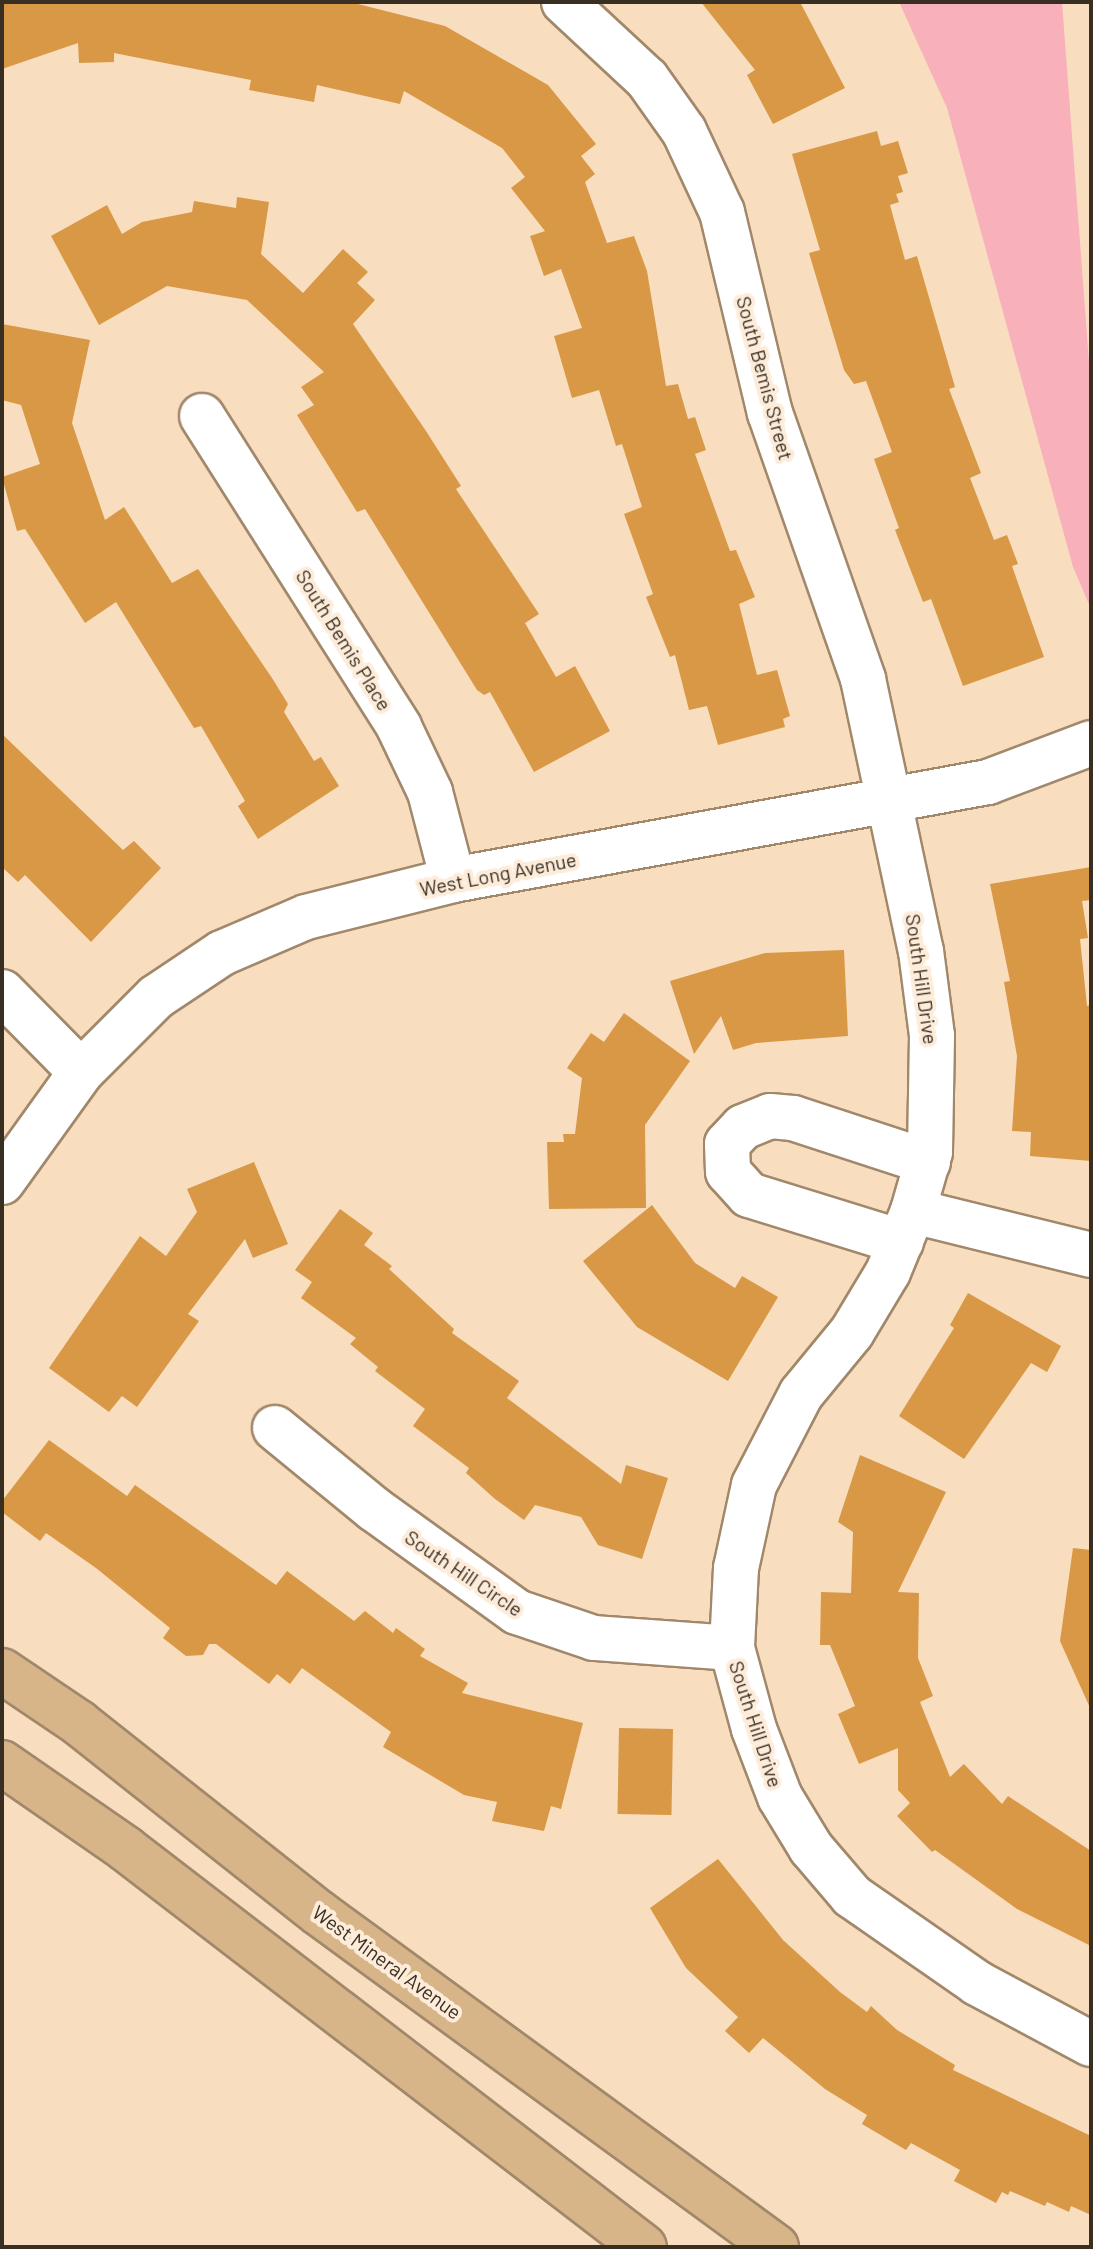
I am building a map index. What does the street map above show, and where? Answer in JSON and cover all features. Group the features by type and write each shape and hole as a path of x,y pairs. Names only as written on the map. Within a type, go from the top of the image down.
{"main road":[{"name":"West Mineral Avenue","path":"2,1671 79,1723 319,1913 776,2247"},
{"path":"2,1763 126,1849 644,2247"}],"street":[{"name":"South Bemis Street","path":"564,2 647,79 707,173 722,212 770,413 863,679 891,798"},
{"name":"South Bemis Place","path":"202,416 399,727 430,792 453,880"},
{"name":"West Long Avenue","path":"2,1182 81,1072 156,997 222,953 306,917 453,880 988,782 1091,743"},
{"name":"South Hill Drive","path":"891,798 932,1036 928,1162 907,1227 852,1332 801,1394 754,1485 736,1568 732,1648 780,1797 811,1848 852,1896 977,1983 1091,2044"},
{"path":"2,992 81,1072"},
{"path":"928,1162 793,1118 756,1122 727,1144 728,1172 749,1195 907,1227 1091,1255"},
{"name":"South Hill Circle","path":"275,1428 374,1509 517,1612 594,1638 732,1648"}],"shaded area":[{"path":"899,2 1062,2 1091,389 1091,609 1073,567 947,108"}],"building":[{"path":"2,2 350,2 445,26 548,85 596,144 581,156 595,174 585,182 607,243 634,236 647,271 666,386 678,384 688,419 695,417 706,450 695,454 730,551 736,550 755,597 739,604 757,675 777,670 790,716 783,719 785,727 718,745 707,706 689,710 675,655 670,657 646,597 653,594 624,514 642,507 622,444 616,446 599,390 572,398 554,336 582,328 561,269 544,276 530,236 545,231 511,188 525,177 502,148 404,91 400,104 317,85 314,102 249,90 251,80 114,53 114,62 79,63 78,43 2,69"},
{"path":"701,2 800,2 845,88 773,124 747,75 755,70"},
{"path":"877,131 881,146 898,141 908,173 898,176 903,192 896,194 899,202 890,205 905,260 917,256 955,387 949,389 981,473 970,478 994,540 1007,535 1018,564 1012,566 1044,657 963,686 931,599 923,602 895,530 899,528 874,459 892,452 866,381 854,384 844,370 809,253 820,250 792,154"},
{"path":"237,197 269,202 261,254 303,293 343,249 368,272 357,283 375,300 353,324 426,431 461,486 456,489 539,614 525,623 556,677 575,666 610,731 534,772 490,692 484,695 477,690 365,509 357,512 297,415 314,405 301,387 324,372 247,300 167,286 99,325 51,236 107,205 122,234 142,222 192,212 194,201 236,208"},
{"path":"2,324 90,340 72,423 105,520 124,507 172,583 198,569 288,704 284,712 314,761 321,757 339,786 258,839 238,806 245,801 201,726 194,728 116,602 85,623 25,529 17,531 2,477 40,464 21,405 2,400"},
{"path":"2,734 123,850 134,841 161,868 91,942 25,875 18,882 2,867"},
{"path":"1091,867 1091,900 1082,901 1088,938 1080,939 1087,1006 1091,1005 1091,1161 1030,1156 1031,1132 1012,1131 1017,1056 1004,982 1010,981 990,884"},
{"path":"844,950 848,1036 756,1043 733,1050 721,1016 694,1054 670,981 765,953"},
{"path":"624,1013 690,1061 645,1125 646,1208 549,1209 547,1142 564,1142 563,1134 575,1134 582,1078 567,1068 591,1033 604,1042"},
{"path":"254,1162 288,1244 253,1258 245,1239 188,1314 199,1321 137,1407 122,1396 109,1412 49,1368 140,1236 166,1256 197,1212 187,1189"},
{"path":"652,1205 695,1263 735,1288 742,1276 778,1297 728,1381 637,1327 583,1261"},
{"path":"340,1209 373,1233 364,1245 392,1266 389,1269 454,1329 452,1333 519,1381 507,1398 621,1484 626,1465 668,1478 642,1559 598,1545 581,1517 535,1505 524,1520 495,1499 466,1473 469,1468 413,1426 425,1409 375,1371 378,1367 350,1344 356,1338 301,1298 312,1282 295,1270"},
{"path":"968,1293 1061,1346 1047,1372 1031,1363 964,1459 899,1416 954,1328 950,1325"},
{"path":"49,1440 127,1496 135,1485 276,1585 287,1571 354,1621 365,1611 393,1633 396,1628 425,1649 420,1656 468,1683 462,1693 583,1723 561,1809 551,1806 544,1831 492,1821 497,1802 464,1795 383,1747 391,1732 302,1668 290,1684 277,1674 269,1684 216,1644 209,1644 203,1655 186,1656 163,1638 170,1628 96,1568 46,1533 40,1541 2,1512 2,1501"},
{"path":"860,1455 946,1492 898,1592 919,1593 918,1658 933,1696 920,1702 950,1777 964,1764 1002,1804 1008,1796 1091,1851 1091,1946 1017,1909 935,1850 932,1852 897,1816 910,1803 898,1790 898,1748 859,1764 838,1714 855,1706 830,1645 820,1645 821,1592 851,1593 853,1532 838,1522"},
{"path":"1073,1548 1091,1550 1091,1710 1060,1641"},
{"path":"619,1728 673,1729 671,1815 617,1814"},
{"path":"718,1859 783,1940 840,1992 867,2012 871,2006 897,2030 955,2065 953,2070 1091,2136 1091,2215 1071,2206 1069,2212 1047,2202 1045,2206 1010,2191 1008,2195 1002,2192 996,2203 954,2181 960,2170 911,2143 906,2150 862,2124 867,2115 825,2089 763,2038 749,2053 725,2031 738,2017 686,1968 650,1908"}]}
